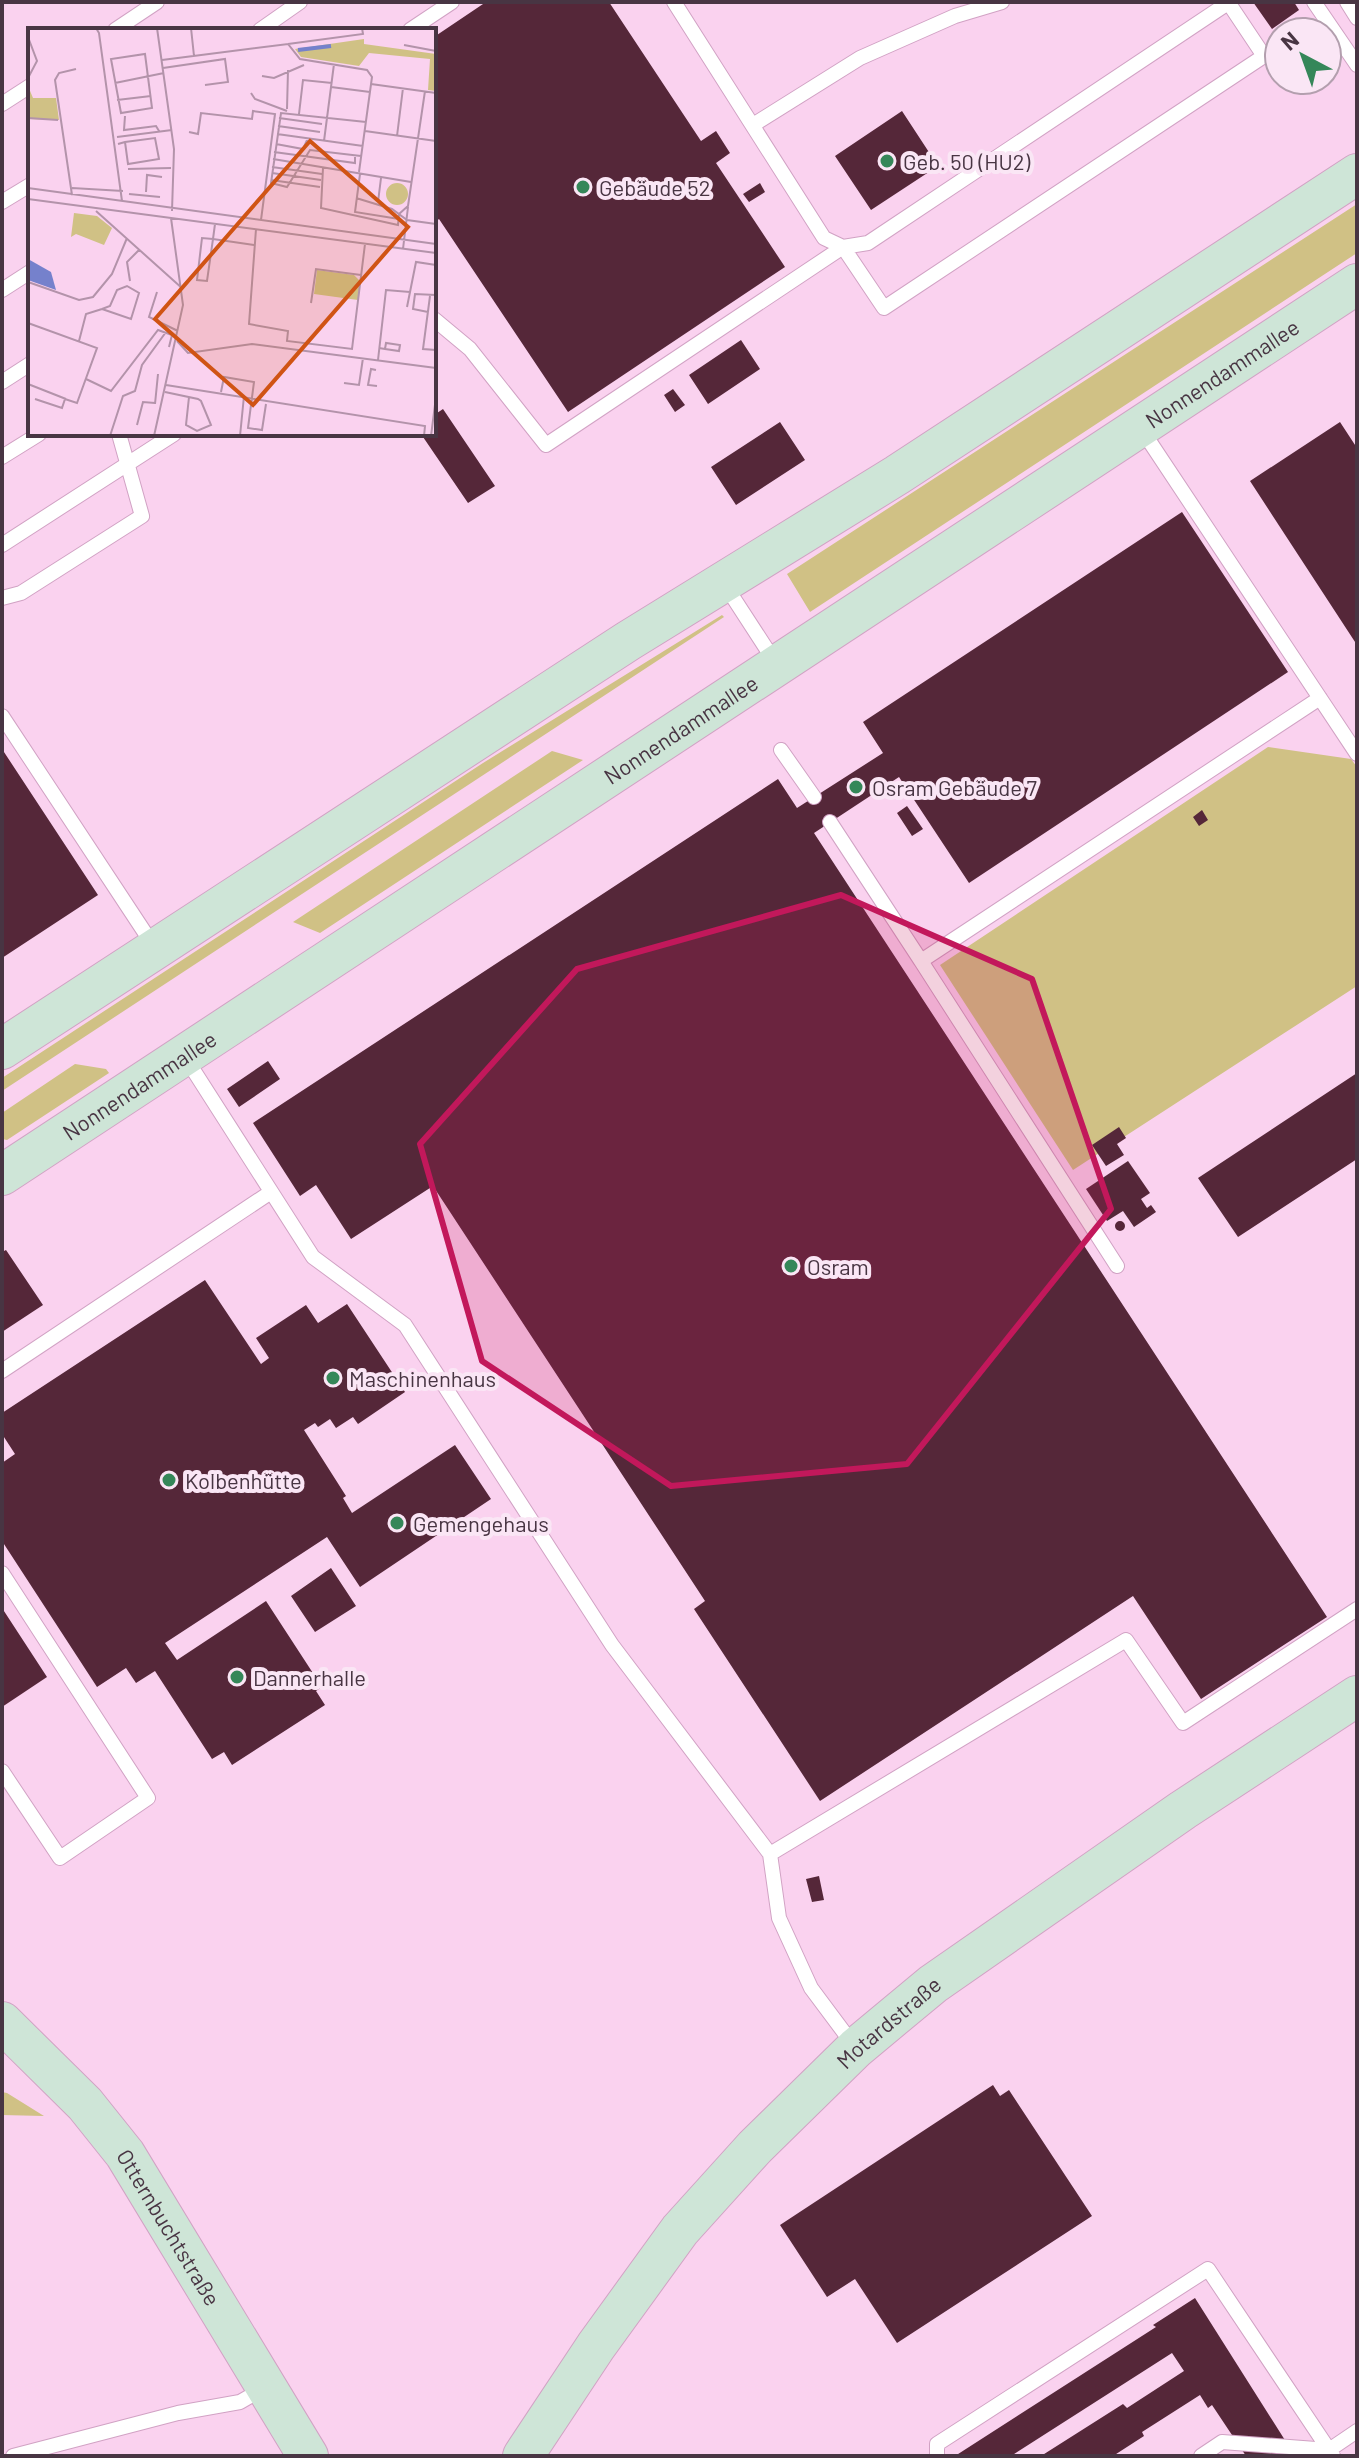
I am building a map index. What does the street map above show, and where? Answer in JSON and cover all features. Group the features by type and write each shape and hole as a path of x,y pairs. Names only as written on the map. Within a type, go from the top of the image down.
{"main road":[{"path":"2,1049 628,641 897,475 1357,174"},
{"name":"Nonnendammallee","path":"2,1175 1357,284"},
{"name":"Motardstraße","path":"523,2456 596,2346 680,2230 755,2147 856,2048 958,1967 1183,1810 1357,1696"},
{"name":"Otternbuchtstraße","path":"2,2022 85,2104 125,2154 308,2456"}],"lane":[{"path":"118,28 157,2"},
{"path":"263,28 300,2"},
{"path":"413,28 452,2"},
{"path":"436,321 470,349 546,445 843,247 868,243 1228,2 1264,56 884,308 843,247 824,238 674,2"},
{"path":"946,2 955,16"},
{"path":"753,125 860,58 955,16 1002,2"},
{"path":"1314,2 1357,65"},
{"path":"1347,2 1357,18"},
{"path":"2,104 28,87"},
{"path":"2,202 28,186"},
{"path":"2,290 28,273"},
{"path":"2,382 28,365"},
{"path":"1140,427 1357,754"},
{"path":"2,457 36,436"},
{"path":"2,598 21,593 142,516 120,436"},
{"path":"2,545 171,436"},
{"path":"724,583 777,665"},
{"path":"921,961 1320,698"},
{"path":"2,716 155,948"},
{"path":"781,750 814,797"},
{"path":"830,822 1117,1266"},
{"path":"184,1055 313,1257 405,1325 612,1645 770,1854 779,1918 811,1988 856,2048"},
{"path":"2,1371 271,1192"},
{"path":"2,1573 148,1798 60,1858 2,1771"},
{"path":"770,1854 1126,1640 1183,1723 1357,1609"},
{"path":"937,2456 937,2444 1208,2269 1331,2453"},
{"path":"13,2456 178,2413 240,2402 266,2387"},
{"path":"1201,2456 1222,2442 1331,2453 1357,2431"},
{"path":"1222,2442 1231,2456"}],"highlighted area":[{"path":"841,895 1032,979 1111,1209 907,1464 671,1486 482,1361 420,1144 577,969"}],"shaded area":[{"path":"1357,204 1357,253 810,612 787,574"},
{"path":"722,615 724,617 2,1091 2,1078 483,763"},
{"path":"1268,747 1351,759 1357,767 1357,986 1073,1170 940,965"},
{"path":"552,751 583,760 320,933 293,922"},
{"path":"75,1064 106,1069 109,1073 7,1140 2,1139 2,1113"},
{"path":"2,2092 7,2093 44,2116 2,2115"}],"building":[{"name":"Gebäude 52","path":"486,2 609,2 701,141 716,131 730,153 716,163 785,267 568,412 439,219 436,221 436,36"},
{"path":"1253,2 1294,2 1299,10 1290,16 1263,16"},
{"name":"Geb. 50 (HU2)","path":"902,111 938,166 871,210 835,156"},
{"path":"760,183 765,192 749,202 743,194"},
{"path":"741,340 760,369 708,404 689,375"},
{"path":"673,389 685,405 675,412 664,395"},
{"path":"443,409 495,486 468,503 422,436 436,436 436,414"},
{"path":"780,422 805,460 736,505 711,467"},
{"path":"1340,422 1357,448 1357,645 1250,481"},
{"name":"Osram","path":"1182,512 1288,672 969,883 899,777 814,833 1327,1617 1201,1699 1133,1596 820,1801 694,1609 705,1601 433,1186 351,1239 316,1185 300,1196 253,1123 778,779 797,808 883,753 863,722"},
{"path":"2,749 98,895 2,958"},
{"path":"907,806 923,829 912,836 897,813"},
{"path":"1202,810 1208,820 1199,826 1193,817"},
{"path":"268,1061 280,1079 239,1107 227,1089"},
{"path":"1357,1073 1357,1159 1238,1237 1198,1178"},
{"path":"1119,1127 1126,1138 1117,1144 1124,1155 1106,1166 1092,1145"},
{"path":"1128,1161 1150,1193 1141,1199 1147,1208 1151,1205 1156,1212 1134,1227 1123,1211 1107,1221 1086,1189"},
{"path":"1120,1221 1125,1226 1120,1231 1115,1226"},
{"path":"6,1250 43,1305 2,1332 2,1252"},
{"name":"Kolbenhütte","path":"205,1280 261,1364 269,1358 256,1338 306,1305 318,1323 347,1304 405,1392 358,1424 353,1417 336,1428 330,1419 318,1427 315,1423 304,1430 346,1496 343,1498 352,1513 455,1445 491,1499 360,1587 327,1537 165,1643 177,1660 266,1601 322,1687 316,1691 325,1705 232,1765 224,1752 212,1759 155,1671 136,1683 126,1668 97,1687 2,1541 2,1463 15,1454 2,1434 2,1413"},
{"path":"331,1568 356,1606 315,1632 291,1596"},
{"path":"2,1608 47,1677 2,1707"},
{"path":"819,1876 824,1900 812,1902 806,1879"},
{"path":"993,2085 1000,2096 1009,2090 1092,2216 897,2343 855,2279 827,2297 780,2225"},
{"path":"1195,2298 1295,2456 1246,2456 1212,2405 1208,2408 1200,2395 1142,2432 1144,2436 1113,2456 1041,2456 1123,2404 1127,2408 1184,2371 1172,2353 1011,2456 955,2456 1156,2327 1153,2325"}],"place":[{"name":"Geb. 50 (HU2)","path":"887,161"},
{"name":"Gebäude 52","path":"583,187"},
{"name":"Osram Gebäude 7","path":"856,787"},
{"name":"Osram","path":"791,1266"},
{"name":"Maschinenhaus","path":"333,1378"},
{"name":"Kolbenhütte","path":"169,1480"},
{"name":"Gemengehaus","path":"397,1523"},
{"name":"Dannerhalle","path":"237,1677"}]}
